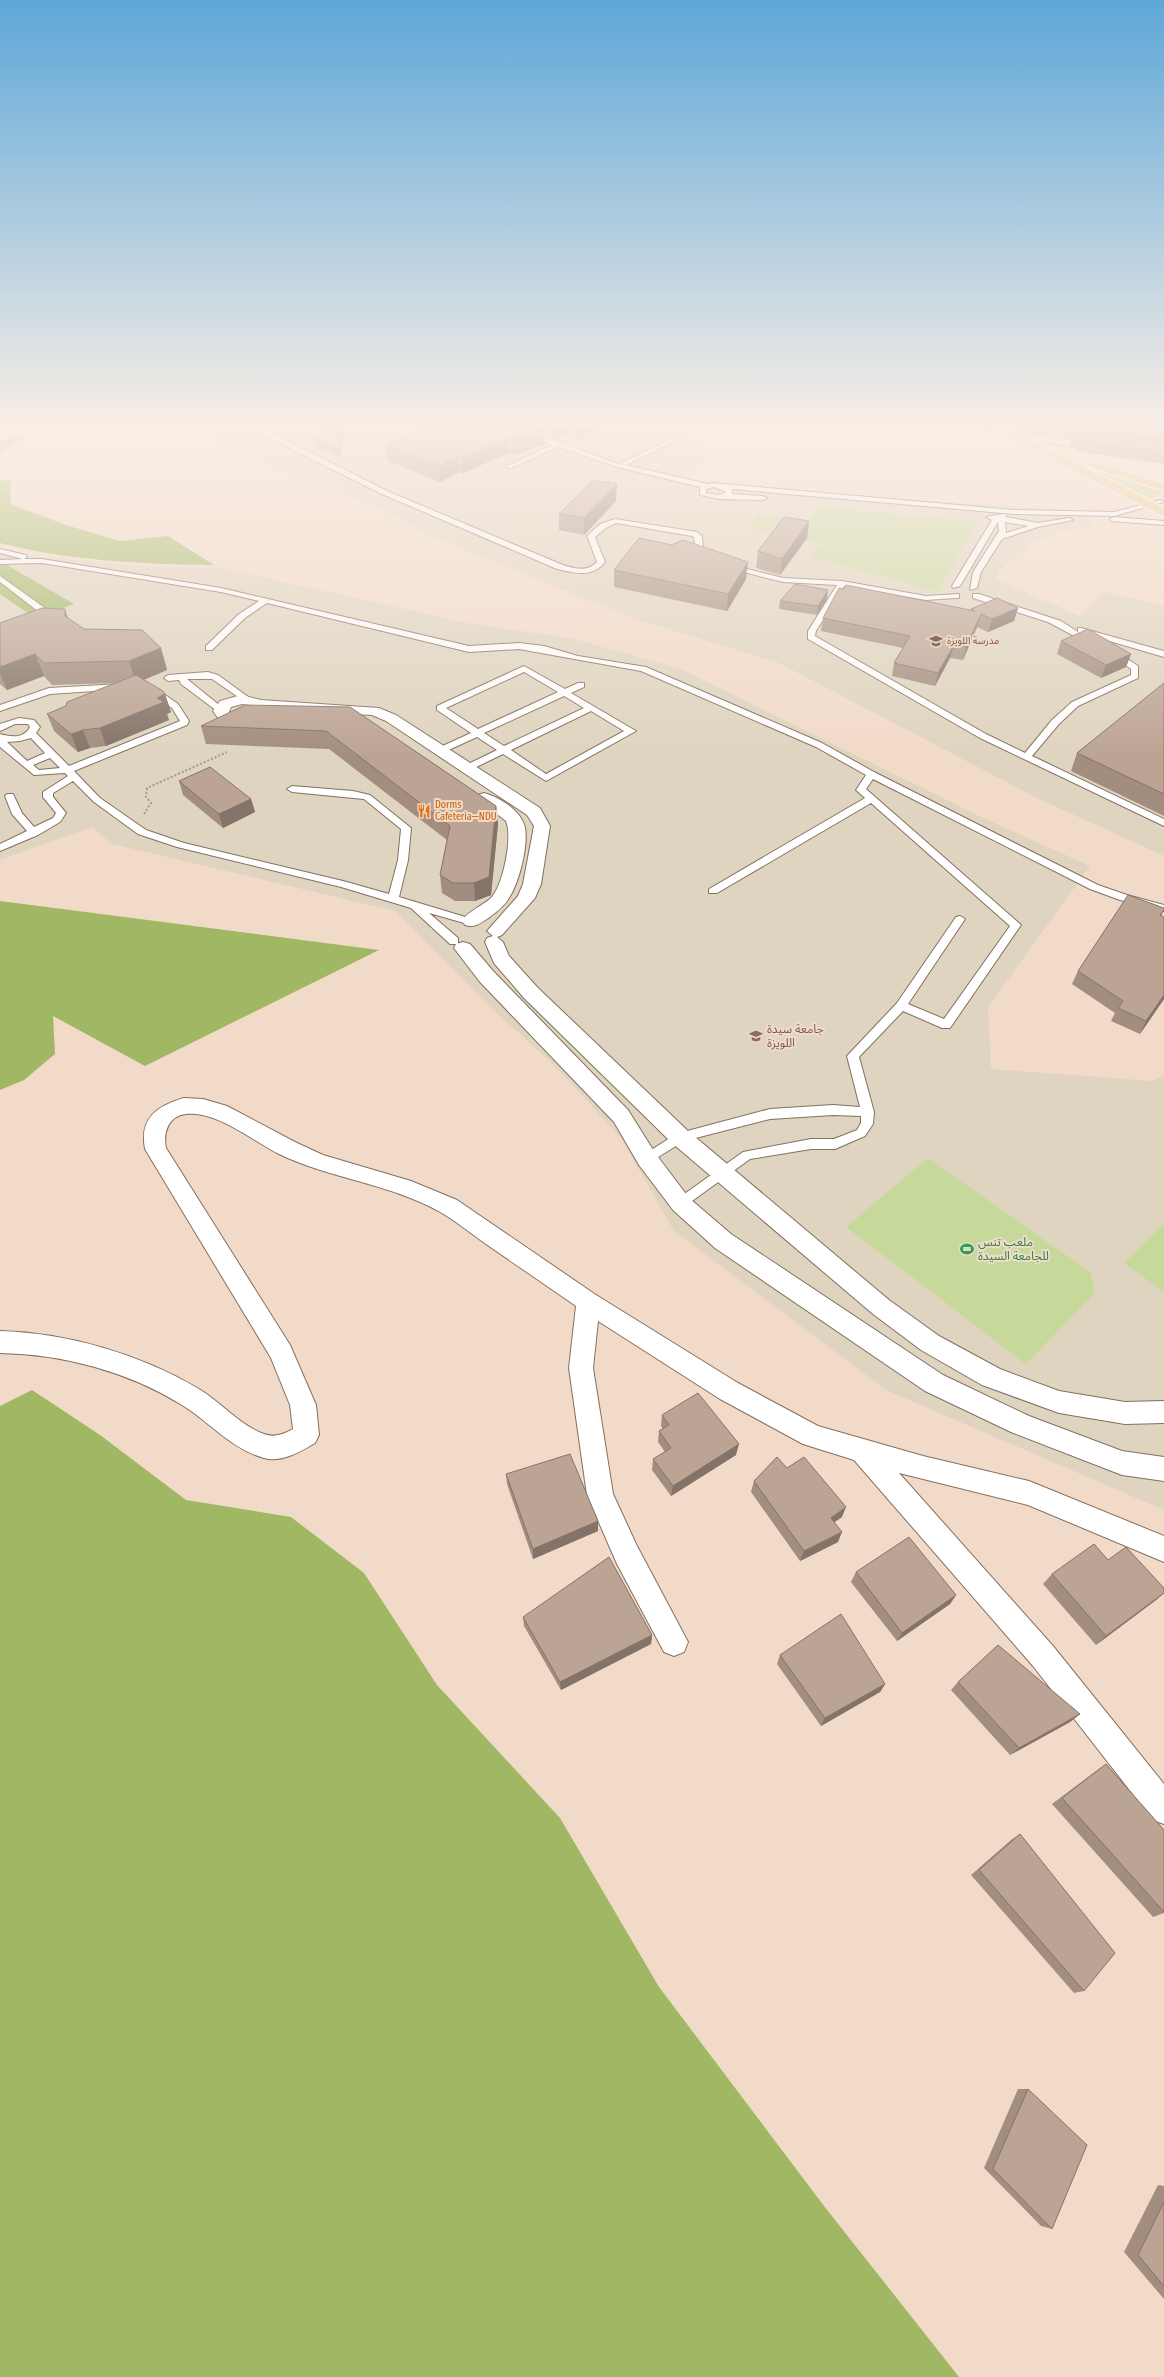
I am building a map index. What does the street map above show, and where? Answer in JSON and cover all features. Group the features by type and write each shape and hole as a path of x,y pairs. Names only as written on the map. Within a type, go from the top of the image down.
{"street":[{"path":"221,711 229,701 362,720 376,726 508,814 516,825 517,846 507,890 490,909 458,926 453,933 458,944 487,977 621,1116 647,1159 681,1204 723,1241 934,1383 1020,1424 1122,1463 1164,1469"},
{"path":"254,705 374,711 391,718 465,769 534,812 542,826 532,884 526,898 495,936 480,949 458,944"},
{"path":"469,921 487,922 495,936 500,959 531,993 680,1137 723,1175 893,1316 930,1343 991,1377 1059,1402 1125,1413 1164,1412"},
{"path":"0,1342 63,1349 84,1354 140,1373 191,1397 226,1424 259,1445 285,1447 306,1435 303,1405 281,1353 156,1150 154,1139 159,1120 166,1113 184,1106 203,1107 220,1112 287,1148 318,1161 449,1206 588,1302 729,1391 805,1432 862,1450 1029,1493 1164,1549"},
{"path":"588,1302 581,1368 600,1495 627,1555 674,1642"},
{"path":"862,1450 1047,1662 1164,1809"}],"lane":[{"path":"486,536 560,567 586,571 595,568 601,562 591,536"},
{"path":"696,536 699,539 699,550 706,556 765,576 783,580 842,583 926,598 956,596 967,598 975,592"},
{"path":"956,596 951,591 956,586 985,536"},
{"path":"975,592 976,572 1000,536"},
{"path":"0,551 42,561 221,590 469,649 519,646 544,649 578,658 643,668 819,745 871,774 1094,888 1124,898 1164,908"},
{"path":"0,562 42,561"},
{"path":"560,577 573,570"},
{"path":"0,578 42,610"},
{"path":"842,583 812,631 811,637 983,736 1164,823"},
{"path":"956,586 1051,621 1164,654"},
{"path":"209,648 242,616 265,601"},
{"path":"1026,756 1057,720 1076,703 1127,682 1135,676 1136,668 1101,647 1051,621"},
{"path":"524,669 591,708 631,731 546,778 440,708 524,669"},
{"path":"168,678 208,675 215,677 254,705"},
{"path":"182,677 184,682 221,711"},
{"path":"439,751 581,685"},
{"path":"0,708 49,691 133,687"},
{"path":"0,848 34,833 60,816 61,813 48,797 48,792 71,774 184,723 185,720 175,706 154,690 147,688"},
{"path":"465,769 591,708"},
{"path":"0,728 10,722 26,721 34,724 35,727 32,733 15,740 0,737"},
{"path":"32,733 98,800 136,828 180,845 393,898 469,921"},
{"path":"0,737 5,747 25,765 37,773 71,774"},
{"path":"25,765 52,754"},
{"path":"871,774 861,790 1016,925 946,1025 901,1006"},
{"path":"292,789 353,794 367,797 406,828 403,860 393,898"},
{"path":"10,796 17,814 34,833"},
{"path":"713,891 871,799"},
{"path":"414,904 458,944"},
{"path":"681,1204 723,1175 747,1156 811,1144 834,1144 861,1133 867,1124 868,1112 853,1056 901,1006 960,919"},
{"path":"647,1159 680,1137 770,1114 833,1110 868,1112"}],"path":[{"path":"136,828 151,803 146,797 147,788 227,752"}],"shaded area":[{"name":"مدرسة اللويزة","path":"431,536 1050,536 1030,544 999,571 996,580 1080,616 1104,592 1164,606 1164,856 1037,798 779,663 636,619"},
{"name":"جامعة سيدة اللويزة","path":"0,553 149,567 223,568 467,623 570,638 679,668 979,816 1090,866 988,1007 991,1069 1152,1081 1164,1076 1164,1510 886,1390 674,1231 621,1138 554,1065 490,1007 395,911 112,844 92,827 0,860"}],"green space":[{"path":"0,536 103,536 120,541 168,536 214,565 160,564 79,558 0,543"},
{"path":"787,536 969,536 938,592 810,556 821,543"},
{"path":"0,561 74,604 35,618 0,594"},
{"path":"0,901 379,950 145,1066 53,1016 55,1054 24,1080 0,1090"},
{"name":"ملعب تنس للجامعة السيدة","path":"928,1158 1090,1272 1095,1293 1026,1364 846,1227"},
{"path":"1164,1223 1164,1292 1124,1263"},
{"path":"32,1390 100,1435 186,1500 291,1517 364,1573 437,1685 560,1818 659,1987 824,2206 959,2377 0,2377 0,1406"}],"building":[{"path":"770,536 798,536 782,559 758,551"},
{"path":"639,538 672,545 683,540 748,562 728,594 614,570"},
{"path":"795,584 828,590 818,606 780,601"},
{"path":"846,585 975,611 971,609 997,598 1018,608 992,619 981,614 966,647 954,645 938,673 894,663 910,636 823,618 839,588 844,589"},
{"path":"42,608 65,609 65,616 84,629 142,630 161,648 129,661 44,663 35,654 0,667 0,623"},
{"path":"1088,629 1131,654 1106,665 1061,641"},
{"path":"136,675 163,691 165,694 157,698 164,702 100,728 83,730 71,734 47,714 66,706 67,702"},
{"path":"1164,683 1164,794 1077,753"},
{"path":"245,705 350,707 496,806 489,877 474,883 453,883 440,875 450,826 326,731 201,726"},
{"path":"210,767 251,799 219,814 179,781"},
{"path":"1128,895 1164,908 1160,915 1164,917 1164,995 1146,1021 1118,1008 1123,1001 1078,971"},
{"path":"698,1393 739,1444 673,1486 653,1459 671,1448 659,1431 669,1425 662,1415"},
{"path":"570,1454 598,1521 533,1549 506,1474"},
{"path":"777,1457 787,1468 804,1457 846,1507 831,1518 842,1532 804,1551 754,1481"},
{"path":"909,1537 956,1595 902,1633 856,1572"},
{"path":"1094,1544 1108,1560 1126,1547 1164,1588 1164,1593 1106,1636 1052,1574"},
{"path":"609,1557 652,1635 560,1682 523,1617"},
{"path":"841,1614 885,1684 825,1718 780,1655"},
{"path":"998,1645 1080,1714 1019,1748 958,1682"},
{"path":"1106,1764 1164,1830 1164,1912 1062,1798"},
{"path":"1020,1834 1115,1953 1084,1991 979,1870"},
{"path":"1028,2089 1087,2145 1052,2229 993,2169"},
{"path":"1164,2202 1164,2286 1138,2255"}],"place":[{"name":"مدرسة اللويزة","path":"936,641"},
{"name":"Dorms Cafeteria—NDU","path":"424,811"},
{"name":"جامعة سيدة اللويزة","path":"756,1036"},
{"name":"ملعب تنس للجامعة السيدة","path":"967,1249"}]}
